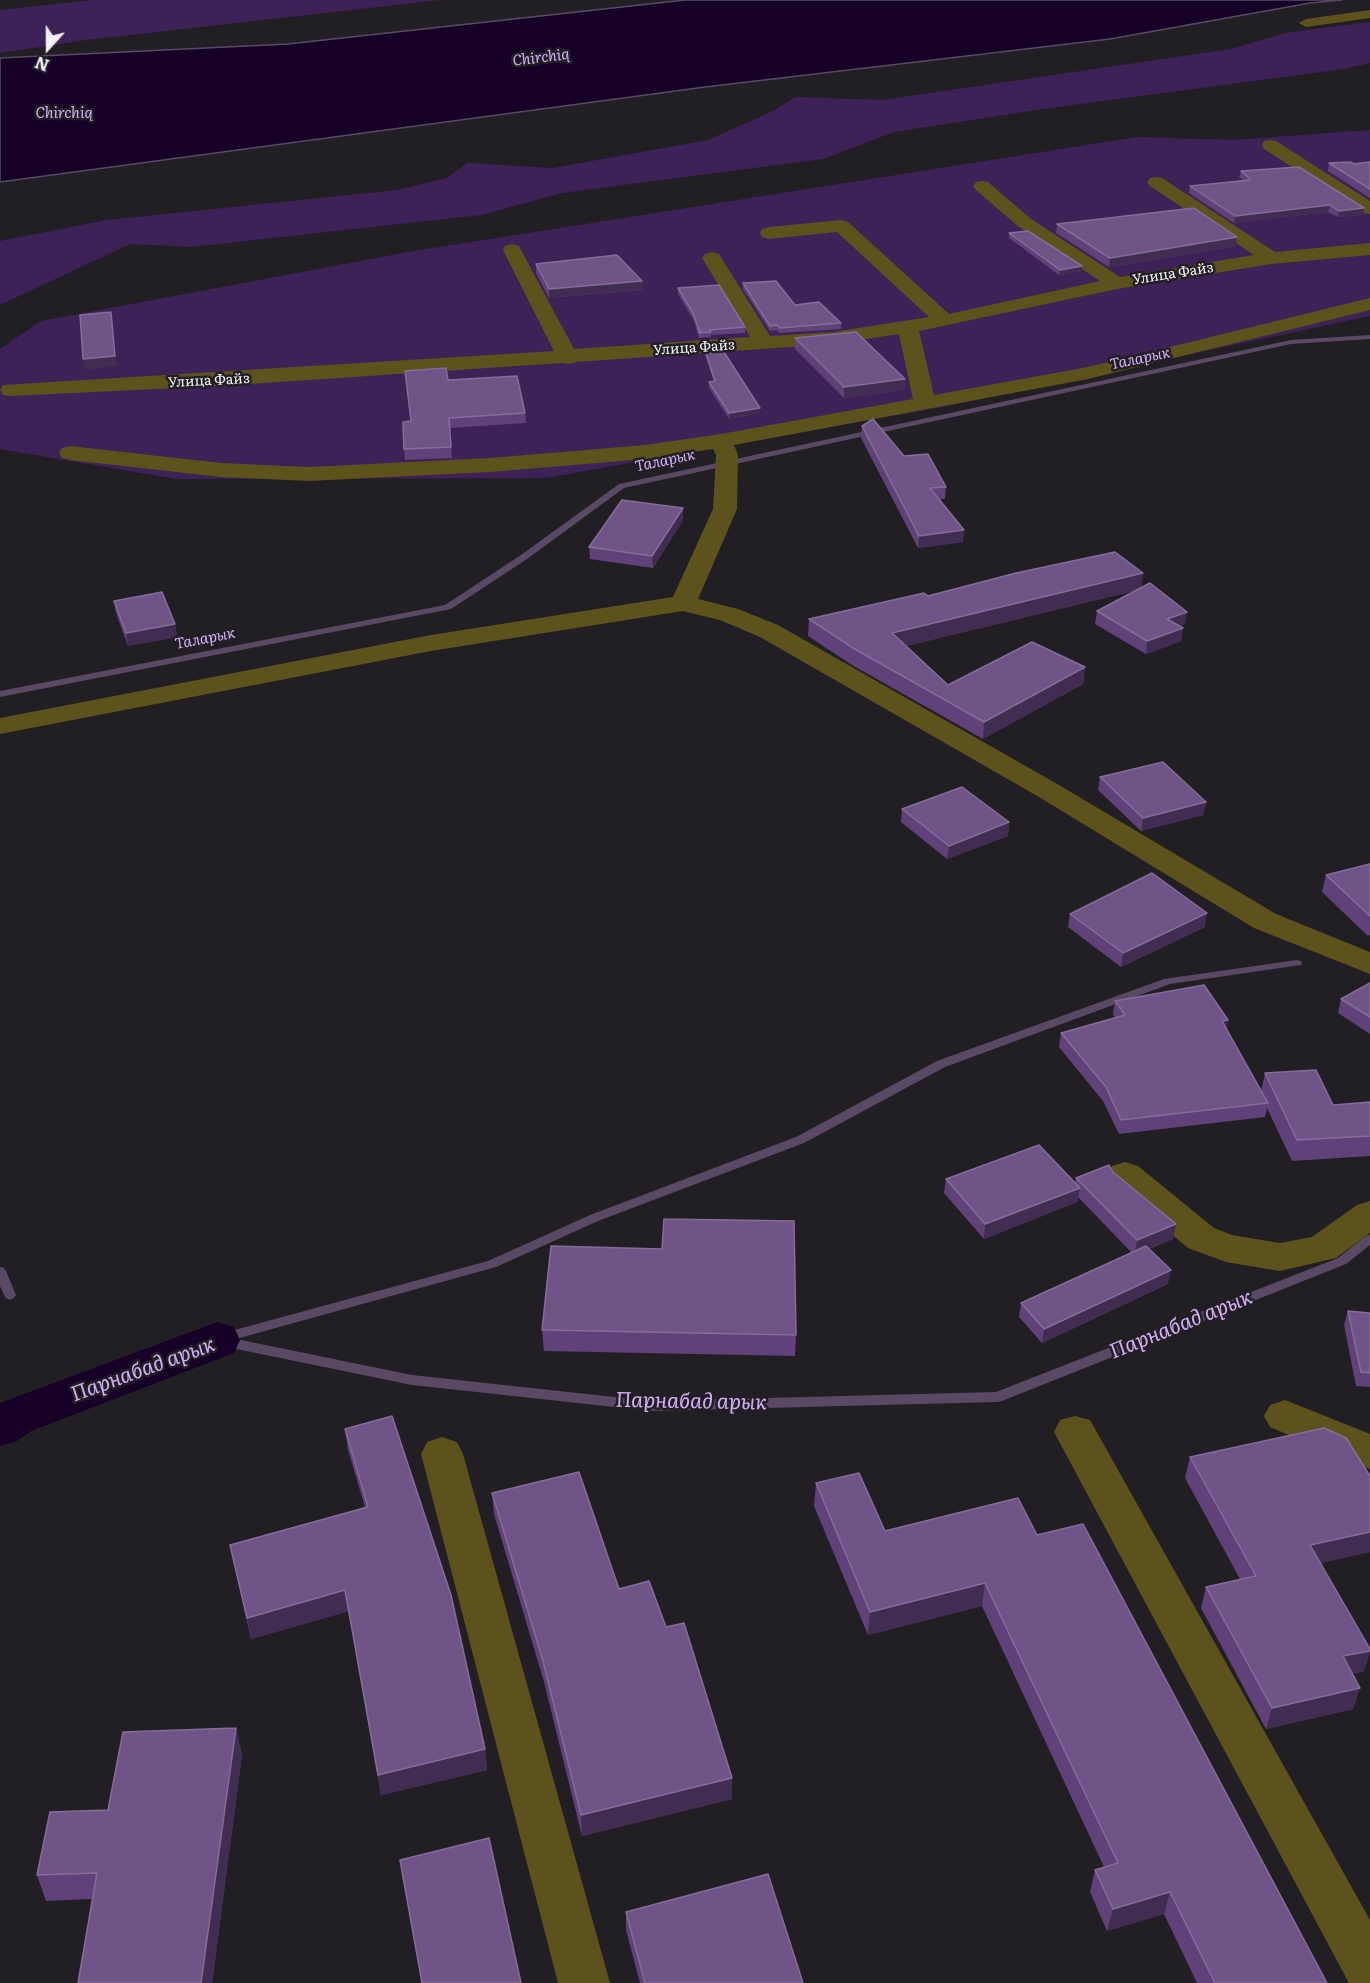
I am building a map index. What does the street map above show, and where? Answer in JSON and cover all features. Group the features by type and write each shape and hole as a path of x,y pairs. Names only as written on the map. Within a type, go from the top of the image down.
{"street":[{"path":"1306,23 1370,14"},
{"path":"1270,146 1370,209"},
{"path":"1156,182 1271,258"},
{"path":"982,186 1026,223 1117,283"},
{"path":"769,233 841,226 945,321"},
{"name":"Улица Файз","path":"11,390 219,380 568,358 833,338 945,321 1117,283 1271,258 1370,249"},
{"path":"512,250 568,358"},
{"path":"712,258 764,343"},
{"path":"70,453 221,470 309,474 490,465 645,452 725,454 925,402 1089,373 1370,304"},
{"path":"908,328 925,402"},
{"path":"683,603 725,510 725,454"},
{"path":"0,726 431,643 683,603 729,614 769,631 1049,791 1265,921 1370,964"},
{"path":"769,631 803,622"},
{"path":"1340,951 1370,943"},
{"path":"1125,1175 1201,1238 1226,1248 1280,1257 1323,1248 1370,1214"},
{"path":"1285,1416 1370,1452"},
{"path":"1076,1432 1370,1970"},
{"path":"442,1454 584,1983"}],"shaded area":[{"path":"93,0 440,0 86,40 0,53 0,10"},
{"path":"1370,22 1370,63 1344,69 1043,109 894,132 823,159 562,193 481,215 191,247 130,244 0,305 0,241 107,220 397,190 447,178 467,163 553,168 708,140 775,110 795,97 882,100 1231,49 1285,33"},
{"path":"1370,130 1370,316 943,407 546,478 176,479 0,449 0,349 41,321 408,252 1137,137 1233,140"}],"water":[{"name":"Chirchiq","path":"685,0 1342,0 1310,3 1110,39 705,87 0,182 0,58 288,44"}],"building":[{"path":"1350,162 1354,164 1370,162 1370,189 1329,163"},
{"path":"1299,167 1364,208 1339,211 1330,205 1235,216 1190,186 1251,180 1241,171"},
{"path":"1194,208 1237,237 1110,258 1057,224"},
{"path":"1028,231 1082,266 1060,270 1009,233"},
{"path":"617,255 642,281 549,289 536,264"},
{"path":"776,281 795,305 819,302 841,323 780,328 777,325 770,326 743,283"},
{"path":"719,285 745,327 699,333 701,331 699,331 694,315 678,288"},
{"path":"111,312 115,356 83,359 80,315"},
{"path":"856,332 905,379 844,387 795,338"},
{"path":"722,349 760,408 729,413 709,382 715,381 705,350"},
{"path":"446,368 448,380 517,376 525,413 449,418 451,447 404,449 403,422 411,421 405,371"},
{"path":"873,419 904,456 928,454 946,487 930,488 964,530 919,536 862,426"},
{"path":"622,500 683,508 652,556 589,547"},
{"path":"1115,552 1143,573 892,633 948,685 1032,642 1085,667 984,722 853,648 809,619 924,593 928,596 1016,573"},
{"path":"1150,583 1187,612 1167,619 1183,628 1147,641 1097,611"},
{"path":"162,592 175,624 126,633 114,601"},
{"path":"1163,762 1206,802 1143,818 1100,777"},
{"path":"962,787 1009,822 949,846 902,809"},
{"path":"1370,864 1370,916 1326,875"},
{"path":"1152,873 1207,913 1123,953 1070,914"},
{"path":"1370,983 1370,1017 1341,999"},
{"path":"1204,985 1228,1020 1222,1021 1268,1103 1121,1120 1106,1087 1061,1033 1125,1015 1115,1001"},
{"path":"1316,1070 1333,1105 1370,1102 1370,1136 1297,1140 1265,1073"},
{"path":"1039,1145 1080,1188 985,1224 946,1179"},
{"path":"1109,1165 1113,1172 1176,1224 1137,1240 1076,1178"},
{"path":"664,1219 794,1221 796,1335 542,1330 551,1246 662,1249"},
{"path":"1146,1246 1171,1270 1044,1329 1021,1303"},
{"path":"1348,1311 1370,1313 1370,1373 1361,1372"},
{"path":"392,1416 451,1595 485,1749 378,1775 345,1590 247,1618 230,1545 368,1507 345,1429"},
{"path":"1324,1428 1346,1438 1370,1476 1370,1532 1310,1545 1370,1651 1343,1656 1360,1688 1272,1708 1206,1587 1256,1576 1190,1457"},
{"path":"579,1472 619,1589 649,1581 666,1627 684,1623 732,1778 581,1815 543,1661 492,1493"},
{"path":"859,1473 885,1531 1018,1498 1037,1535 1083,1524 1327,1983 1215,1983 1170,1892 1113,1909 1095,1870 1118,1863 985,1583 870,1612 816,1483"},
{"path":"236,1728 201,1983 78,1983 97,1873 37,1875 50,1812 108,1810 123,1732"},
{"path":"489,1838 521,1983 422,1983 400,1860"},
{"path":"768,1874 803,1983 645,1983 626,1912"}],"waterway":[{"name":"Таларык","path":"0,694 448,607 524,557 622,486 1291,342 1370,337"},
{"path":"220,1339 492,1264 594,1218 800,1140 941,1064 1168,981 1297,963"},
{"name":"Парнабад арык","path":"217,1340 412,1380 651,1406 997,1397 1342,1261 1370,1239"},
{"name":"Таларык","path":"0,1271 10,1295"},
{"name":"Парнабад арык","path":"0,1427 14,1418 217,1340"}]}
